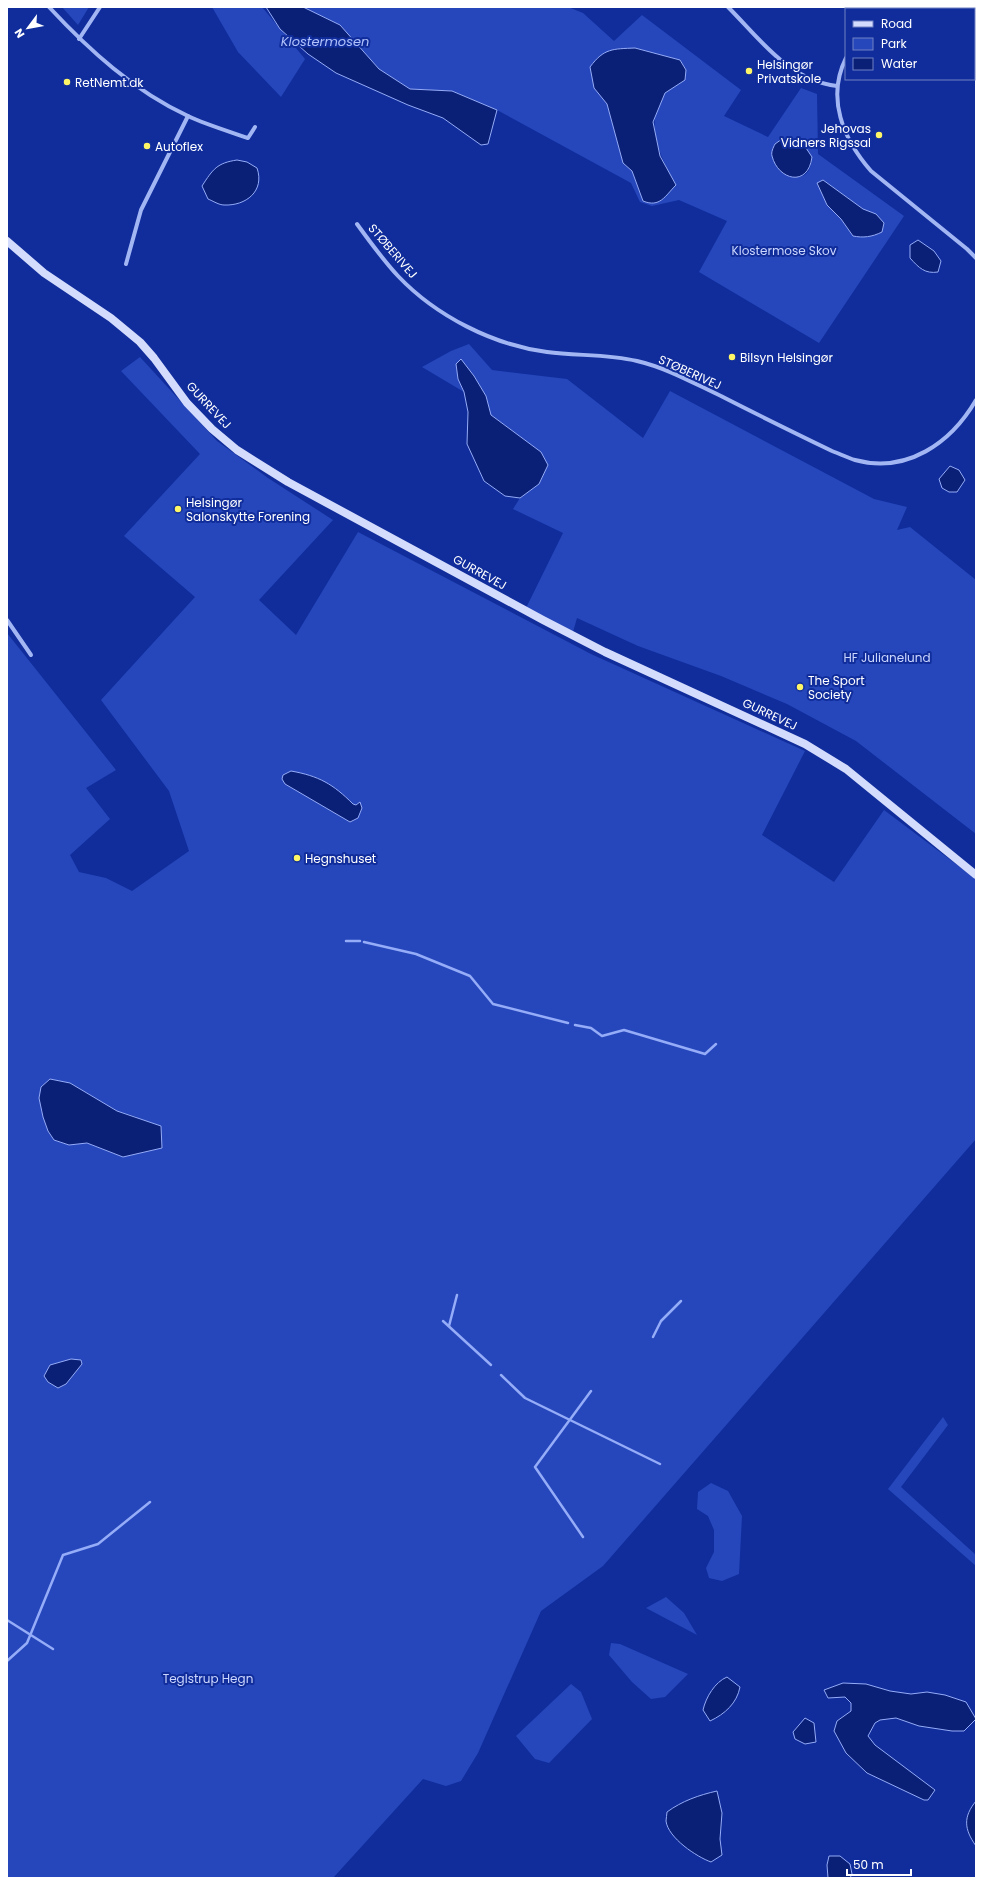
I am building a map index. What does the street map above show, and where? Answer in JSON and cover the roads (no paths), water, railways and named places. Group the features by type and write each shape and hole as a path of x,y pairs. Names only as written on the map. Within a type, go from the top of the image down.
{"street":[{"path":"49,7 79,39 123,76 152,96 188,116 248,138 255,127"},
{"path":"79,39 100,7"},
{"path":"728,7 790,69 813,81 837,86"},
{"path":"845,60 841,68 837,86 838,105 842,123 849,141 859,157 871,171 976,258"},
{"path":"126,264 141,210 188,116"},
{"name":"STØBERIVEJ","path":"357,224 378,253 399,277 423,298 454,319 486,336 518,346 546,352 604,356 635,361 669,372 832,451 856,460 882,463 901,460 931,449 952,434 968,414 976,400"},
{"name":"GURREVEJ","path":"7,241 44,273 112,318 140,342 154,358 187,403 212,429 237,450 288,482 350,514 543,620 605,652 805,744 846,769 976,875"},
{"path":"7,620 31,655"}],"water":[{"name":"Klostermosen","path":"266,7 303,7 340,25 379,69 410,89 452,91 497,110 488,144 481,145 443,118 408,105 336,73 308,54 280,29"},
{"path":"635,48 680,60 686,70 685,80 665,93 653,122 660,156 676,185 662,200 654,203 643,201 632,171 623,163 607,104 594,88 590,67 600,56 605,53 615,49"},
{"path":"782,139 804,145 812,157 809,167 805,173 799,177 786,175 780,171 775,164 772,156 772,150 775,144"},
{"path":"237,160 247,162 257,168 259,176 258,184 252,196 240,203 232,205 218,204 208,199 202,186 209,175 220,165"},
{"path":"823,180 863,209 876,214 884,223 882,232 868,237 853,236 841,219 827,205 817,183"},
{"path":"918,240 934,251 941,261 938,272 922,270 910,258 910,245"},
{"path":"461,359 474,376 486,396 491,415 541,452 548,465 539,484 520,498 505,496 484,481 467,444 468,412 464,392 458,379 456,364"},
{"path":"950,466 959,470 965,480 957,492 949,492 942,488 939,479"},
{"path":"291,771 318,778 339,791 353,804 356,805 360,802 362,808 358,818 350,822 285,784 282,779 283,775"},
{"path":"50,1079 70,1083 117,1111 161,1126 162,1148 123,1157 87,1143 69,1145 54,1140 48,1131 43,1117 39,1098 41,1087"},
{"path":"71,1359 81,1360 82,1364 66,1384 58,1388 48,1382 44,1376 50,1365"},
{"path":"727,1677 740,1687 738,1693 730,1707 721,1715 710,1721 703,1710 706,1700 715,1686"},
{"path":"843,1683 866,1684 890,1691 911,1694 927,1692 945,1695 966,1702 976,1719 964,1731 952,1731 919,1726 896,1718 880,1720 875,1723 868,1736 875,1745 935,1790 928,1800 924,1800 867,1773 846,1753 834,1731 837,1721 851,1711 851,1703 845,1697 828,1698 824,1690"},
{"path":"805,1718 814,1723 816,1742 805,1744 795,1739 793,1732"},
{"path":"717,1791 722,1813 720,1839 722,1855 711,1862 698,1856 677,1840 668,1827 666,1820 667,1812 679,1805 697,1797"},
{"path":"976,1801 976,1846 967,1829 967,1818"},
{"path":"829,1856 840,1856 850,1864 852,1874 850,1878 828,1878 827,1865"}],"waterway":[{"path":"346,941 360,941"},
{"path":"364,942 416,954 470,976 493,1004 568,1023"},
{"path":"575,1025 591,1028 602,1036 624,1030 705,1054 716,1044"},
{"path":"449,1326 457,1295"},
{"path":"653,1337 661,1321 681,1301"},
{"path":"443,1321 491,1365"},
{"path":"501,1375 525,1398 660,1464"},
{"path":"583,1537 535,1467 591,1391"},
{"path":"7,1661 27,1643 63,1555 98,1544 150,1502"},
{"path":"7,1620 53,1649"}],"place":[{"name":"Helsingør Privatskole","path":"749,71"},
{"name":"RetNemt.dk","path":"67,82"},
{"name":"Jehovas Vidners Rigssal","path":"879,135"},
{"name":"Autoflex","path":"147,146"},
{"name":"Bilsyn Helsingør","path":"732,357"},
{"name":"Helsingør Salonskytte Forening","path":"178,509"},
{"name":"The Sport Society","path":"800,687"},
{"name":"Hegnshuset","path":"297,858"}],"park label":[{"name":"Klostermose Skov","path":"784,250"},
{"name":"HF Julianelund","path":"887,657"},
{"name":"Teglstrup Hegn","path":"208,1678"}]}
